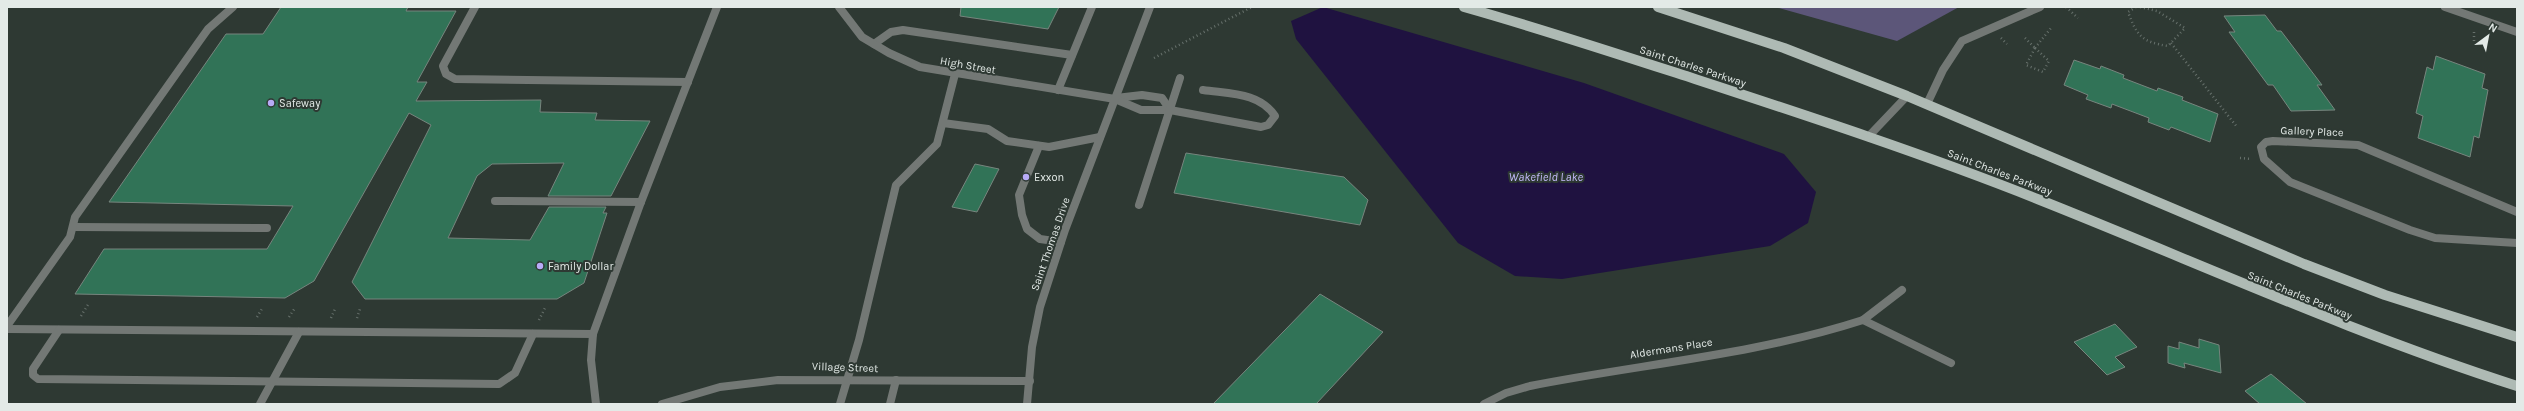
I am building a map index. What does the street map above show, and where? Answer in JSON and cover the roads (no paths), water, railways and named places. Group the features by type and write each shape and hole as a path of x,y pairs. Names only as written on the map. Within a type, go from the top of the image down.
{"main road":[{"name":"Saint Charles Parkway","path":"1464,7 1527,25 1868,137 2040,200 2330,321 2465,370 2517,386"},
{"path":"1658,7 1784,48 1907,96 2304,264 2385,296 2517,337"}],"street":[{"path":"7,328 70,237 74,227 74,217 208,29 233,7"},
{"path":"475,7 443,66 444,73 449,77 458,80 688,82"},
{"path":"596,404 590,371 590,350 593,334 641,202 717,7"},
{"name":"High Street","path":"839,7 854,29 874,44 904,61 920,67 955,74 1115,98"},
{"path":"1058,90 1092,7"},
{"name":"Saint Thomas Drive","path":"1028,404 1032,347 1040,307 1061,242 1150,7"},
{"path":"1927,104 1943,70 1962,41 2040,7"},
{"path":"2445,7 2517,32"},
{"path":"874,44 891,32 903,30 1072,55"},
{"path":"840,404 858,340 896,185 901,176 933,150 955,74"},
{"path":"1139,205 1180,78"},
{"path":"1115,98 1141,110 1170,110 1261,127 1268,125 1275,116 1272,110 1259,100 1203,90"},
{"path":"1115,98 1142,95 1162,98 1170,110"},
{"path":"1868,137 1907,96"},
{"path":"942,123 988,129 1007,141 1049,147 1100,137"},
{"name":"Gallery Place","path":"2517,212 2358,145 2273,140 2266,142 2261,147 2264,159 2290,182 2410,230 2435,238 2517,243"},
{"path":"1039,146 1019,195 1022,215 1027,230 1040,239 1061,242"},
{"path":"495,202 641,202"},
{"path":"74,227 267,228"},
{"path":"1902,290 1863,320 1951,363"},
{"name":"Aldermans Place","path":"1484,404 1494,397 1518,389 1617,369 1767,344 1863,320"},
{"path":"7,328 59,330 593,334"},
{"path":"59,330 33,369 33,375 38,379 499,384 516,373 532,334"},
{"path":"260,404 299,332"},
{"name":"Village Street","path":"662,404 713,388 748,382 809,378 1030,381"},
{"path":"890,404 896,380"}],"water":[{"name":"Wakefield Lake","path":"1323,7 1584,83 1784,154 1816,192 1808,223 1770,246 1562,279 1515,276 1458,243 1296,39 1291,21"}],"place":[{"name":"Safeway","path":"271,103"},
{"name":"Exxon","path":"1026,177"},
{"name":"Family Dollar","path":"540,266"}]}
